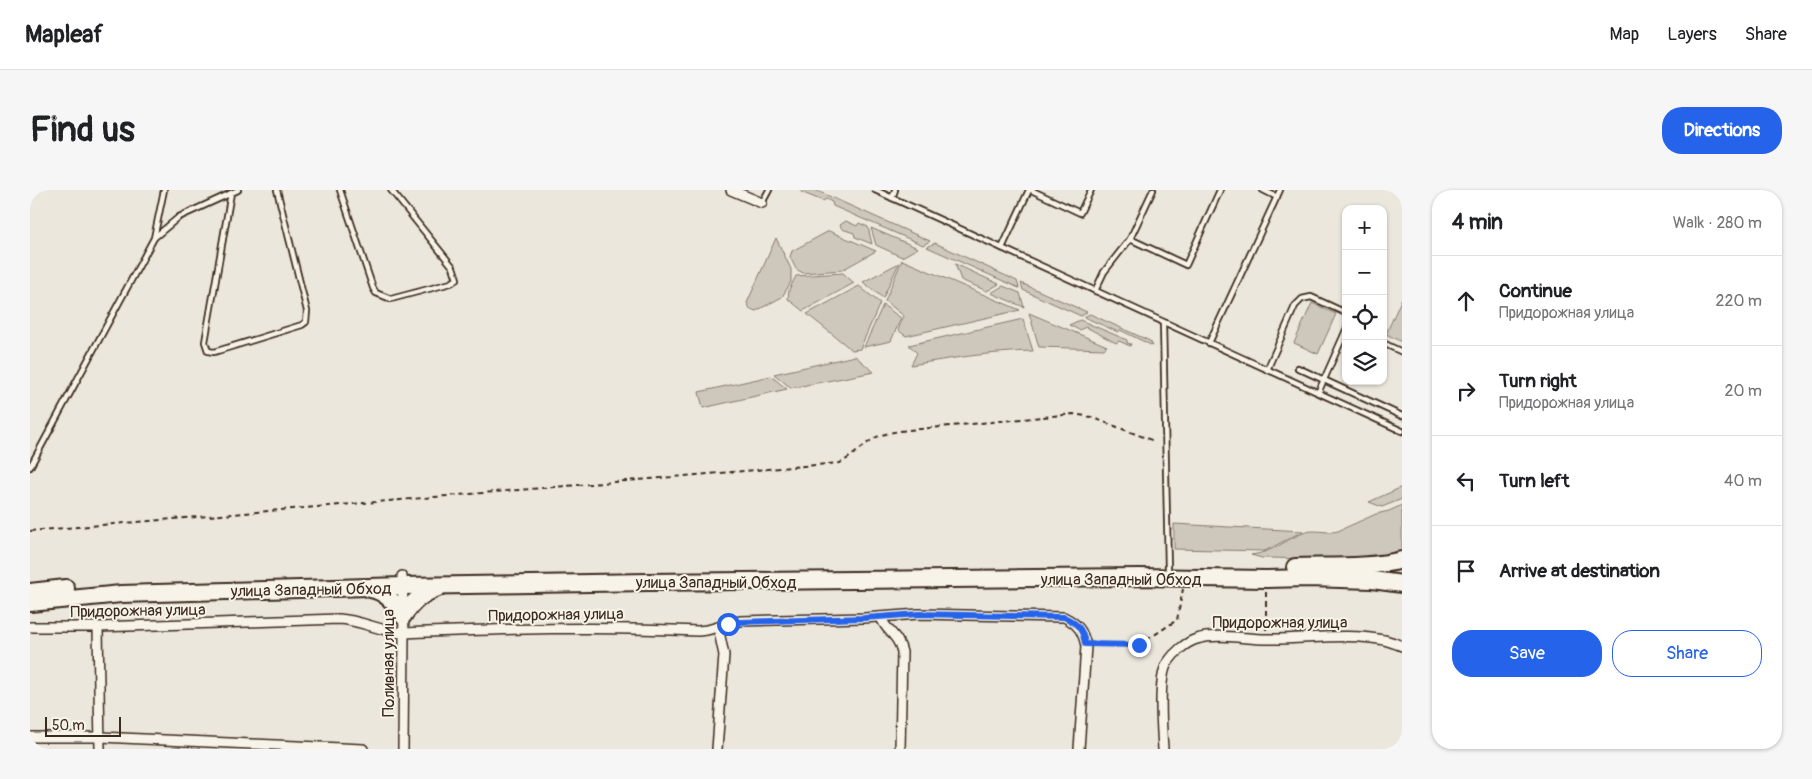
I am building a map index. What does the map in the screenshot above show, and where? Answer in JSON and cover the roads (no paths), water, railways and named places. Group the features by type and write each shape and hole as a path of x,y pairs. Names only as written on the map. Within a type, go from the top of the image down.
{"highway":[{"name":"улица Западный Обход","path":"30,592 120,583 402,581 1168,569 1351,565 1402,560"},
{"name":"улица Западный Обход","path":"30,603 121,594 363,588 402,581 443,586 1139,577 1308,578 1372,580 1402,584"},
{"path":"363,588 383,593 391,599 403,616 419,596 443,586"}],"street":[{"path":"731,190 762,203"},
{"name":"Поливная улица","path":"402,581 404,633 403,749"},
{"name":"Придорожная улица","path":"30,627 98,627 339,619 354,621 387,631 404,633 550,628 644,628 698,631 740,622 919,614 1064,617 1080,627 1085,644 1079,749"},
{"path":"881,617 883,624 900,643 902,652 900,749"},
{"path":"98,627 100,749"},
{"path":"717,749 724,655 722,638 718,627"},
{"name":"Придорожная улица","path":"1163,749 1162,693 1164,670 1167,663 1185,645 1197,639 1210,637 1266,639 1355,637 1385,640 1402,646"},
{"path":"30,736 100,737 363,749"}],"lane":[{"path":"30,467 154,238 164,190"},
{"path":"154,238 179,216 238,190"},
{"path":"231,193 205,342 208,351 214,352 302,325 306,322 307,311 277,190"},
{"path":"340,190 376,293 391,298 451,283 456,279 453,268 391,190"},
{"path":"762,203 769,190"},
{"path":"875,190 1402,431"},
{"path":"892,198 895,190"},
{"path":"1002,248 1030,190 1080,213 1091,190"},
{"path":"1095,291 1104,272 1130,240 1153,190"},
{"path":"1130,240 1186,265 1220,190"},
{"path":"1263,190 1277,196"},
{"path":"1209,343 1280,190"},
{"path":"1267,370 1295,306 1302,299 1311,297 1342,311"},
{"path":"1163,322 1168,569"},
{"path":"1318,393 1342,339"},
{"path":"1387,345 1402,352"},
{"path":"1298,368 1402,416"}]}
